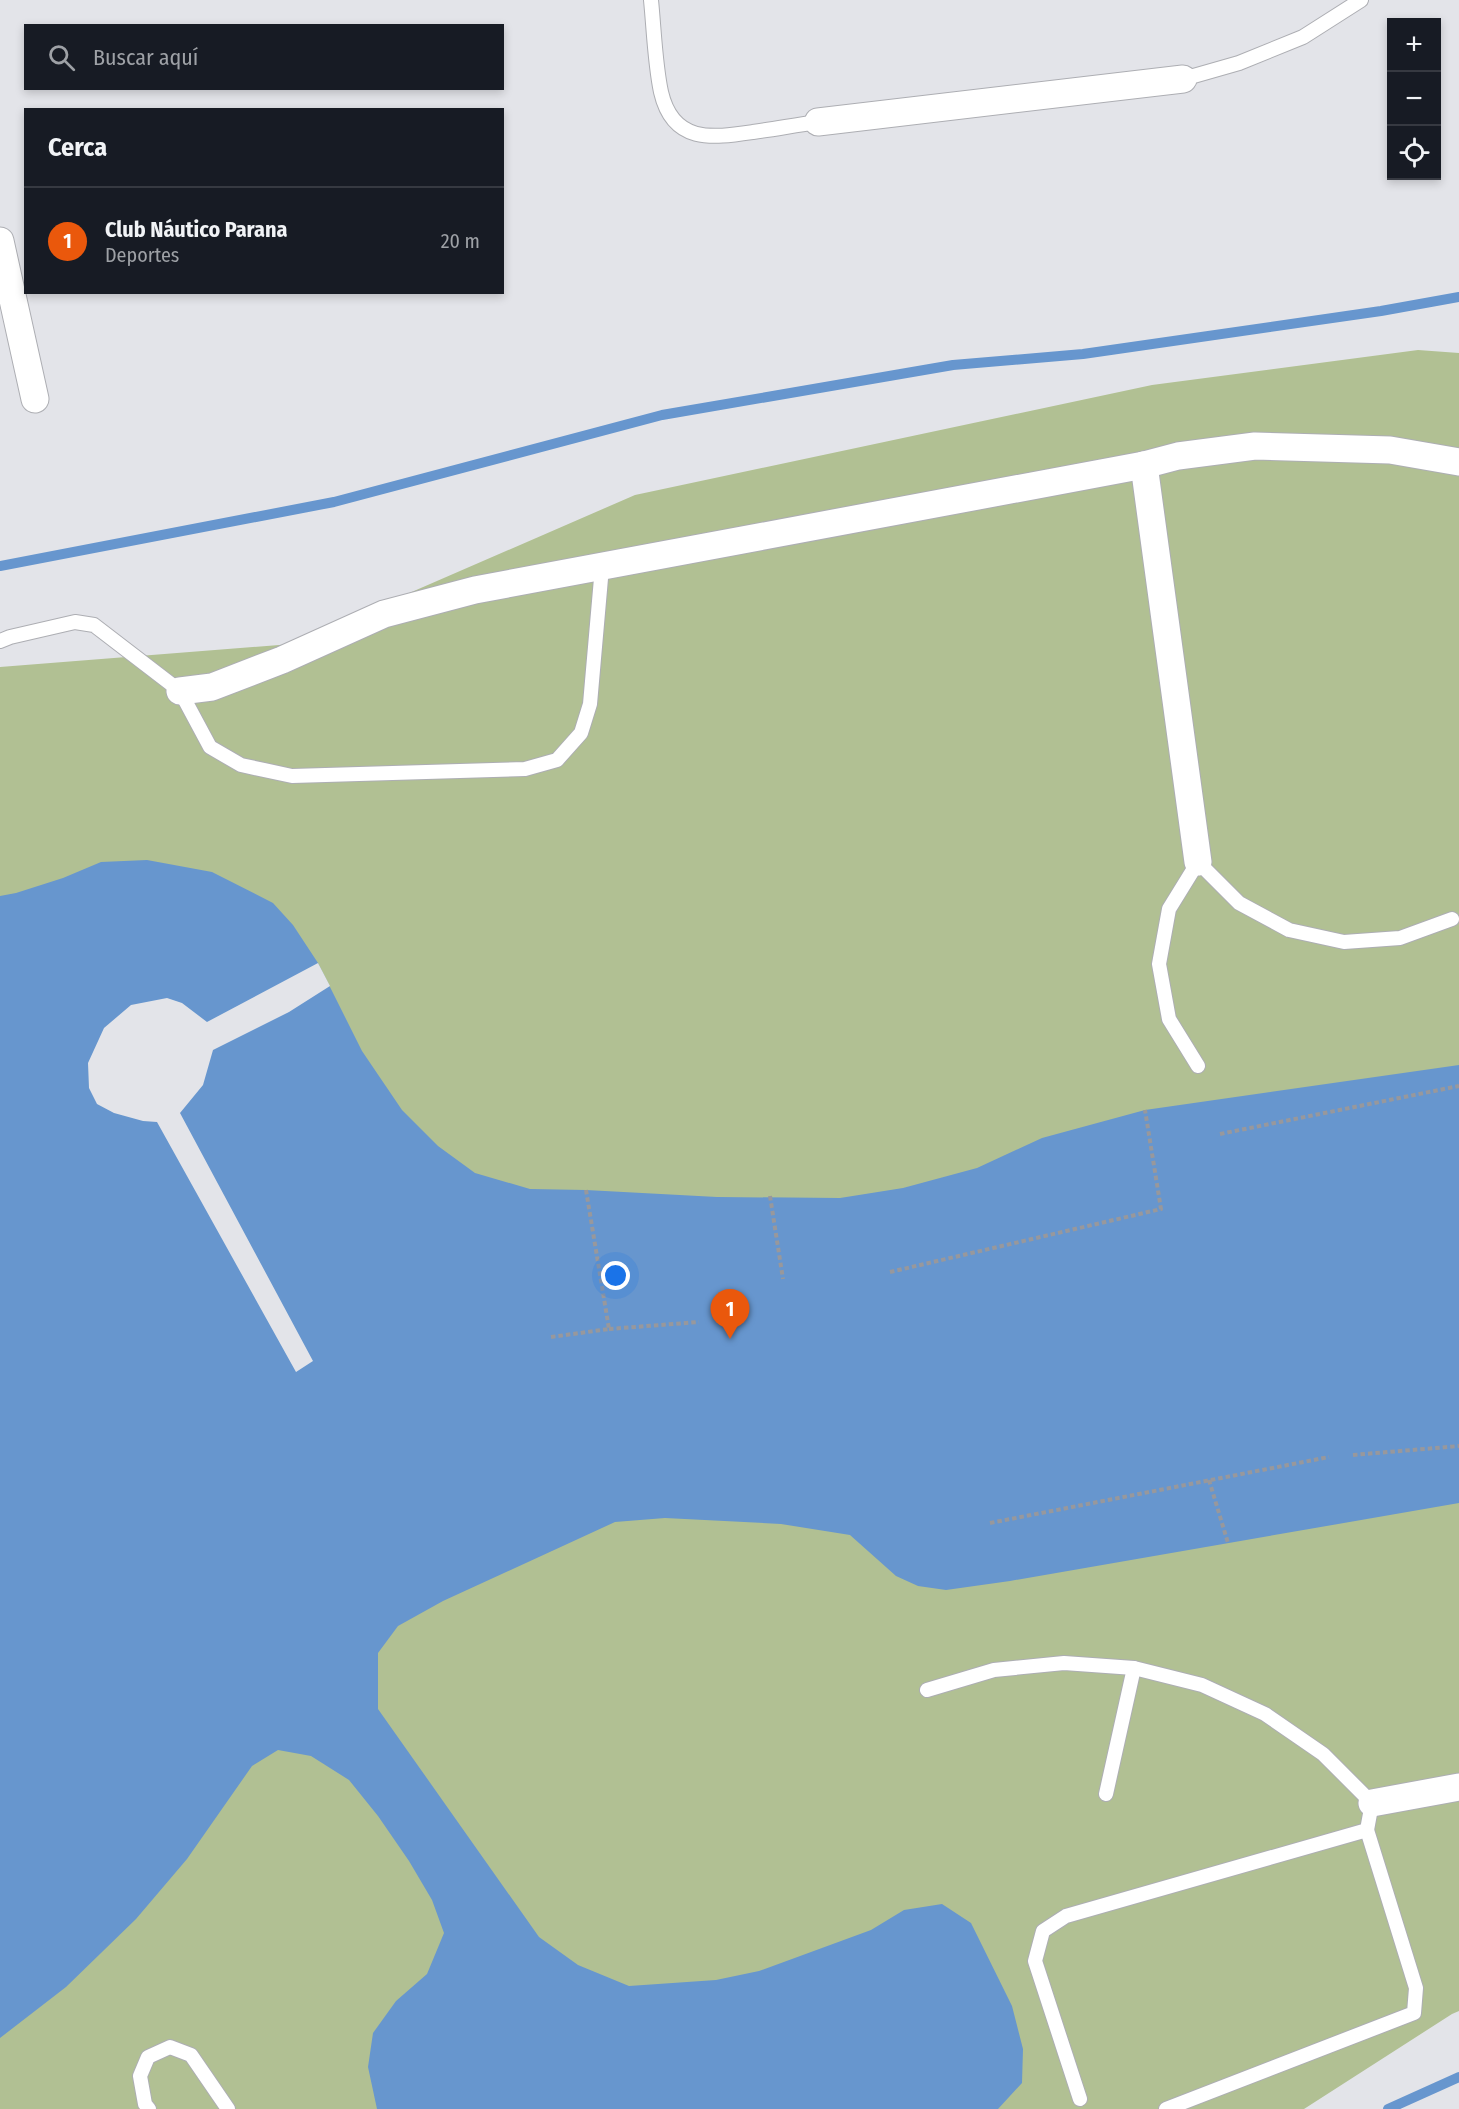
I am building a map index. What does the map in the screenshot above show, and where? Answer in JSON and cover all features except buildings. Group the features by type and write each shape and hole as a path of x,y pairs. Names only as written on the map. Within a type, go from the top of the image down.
{"street":[{"path":"818,122 1183,79"},
{"path":"0,240 35,399"},
{"path":"180,691 222,684 384,614 475,590 1144,465 1178,456 1255,446 1390,450 1459,462"},
{"path":"1144,465 1198,862"},
{"path":"1372,1803 1459,1787"}],"lane":[{"path":"651,0 661,93 670,117 685,130 700,136 720,137 818,122"},
{"path":"1183,79 1239,63 1303,37 1361,0"},
{"path":"0,641 75,622 94,625 180,691 210,747 241,765 292,776 525,769 557,760 581,733 590,704 602,567"},
{"path":"1198,1066 1169,1019 1160,964 1169,909 1198,862 1239,903 1289,930 1344,942 1400,938 1452,919"},
{"path":"927,1690 994,1670 1064,1663 1134,1668 1202,1685 1265,1714 1323,1754 1372,1803 1367,1830 1416,1988 1414,2013 1166,2109"},
{"path":"1106,1794 1134,1668"},
{"path":"1080,2099 1035,1960 1043,1931 1066,1916 1367,1830"},
{"path":"149,2109 145,2104 140,2076 148,2057 170,2047 191,2055 228,2109"}],"path":[{"path":"1220,1134 1459,1086"},
{"path":"890,1272 1161,1209 1145,1110"},
{"path":"586,1190 609,1329"},
{"path":"770,1196 783,1279"},
{"path":"551,1336 699,1322"},
{"path":"1353,1455 1459,1446"},
{"path":"990,1523 1329,1457"},
{"path":"1209,1480 1228,1543"}],"green space":[{"path":"1418,350 1459,353 1459,2011 1304,2109 0,2109 0,667 292,644 635,495 1152,385"}],"water":[{"path":"147,860 212,872 273,903 293,925 318,963 362,1051 402,1110 438,1146 475,1173 530,1189 717,1197 840,1198 903,1188 977,1168 1042,1138 1145,1110 1459,1065 1459,1503 1010,1581 946,1590 918,1586 896,1576 850,1535 781,1524 665,1518 615,1522 443,1601 398,1626 378,1653 378,1709 539,1937 578,1965 629,1986 716,1980 759,1971 871,1930 904,1910 942,1904 971,1923 1012,2006 1023,2049 1022,2083 998,2109 377,2109 368,2067 373,2033 396,2001 427,1974 444,1933 432,1900 409,1861 378,1816 349,1780 311,1756 278,1750 252,1766 187,1859 136,1919 66,1987 0,2038 0,896 63,878 101,862"}],"pier":[{"path":"318,963 330,986 289,1012 213,1050 203,1085 180,1113 313,1361 296,1372 157,1122 143,1121 114,1113 97,1104 89,1088 88,1063 104,1028 131,1005 167,998 182,1003 207,1022"}],"waterway":[{"path":"0,566 334,502 662,415 953,365 1083,354 1381,311 1459,297"},
{"path":"1388,2109 1459,2077"}],"place":[{"name":"Club Náutico Parana","path":"730,1339"}]}
